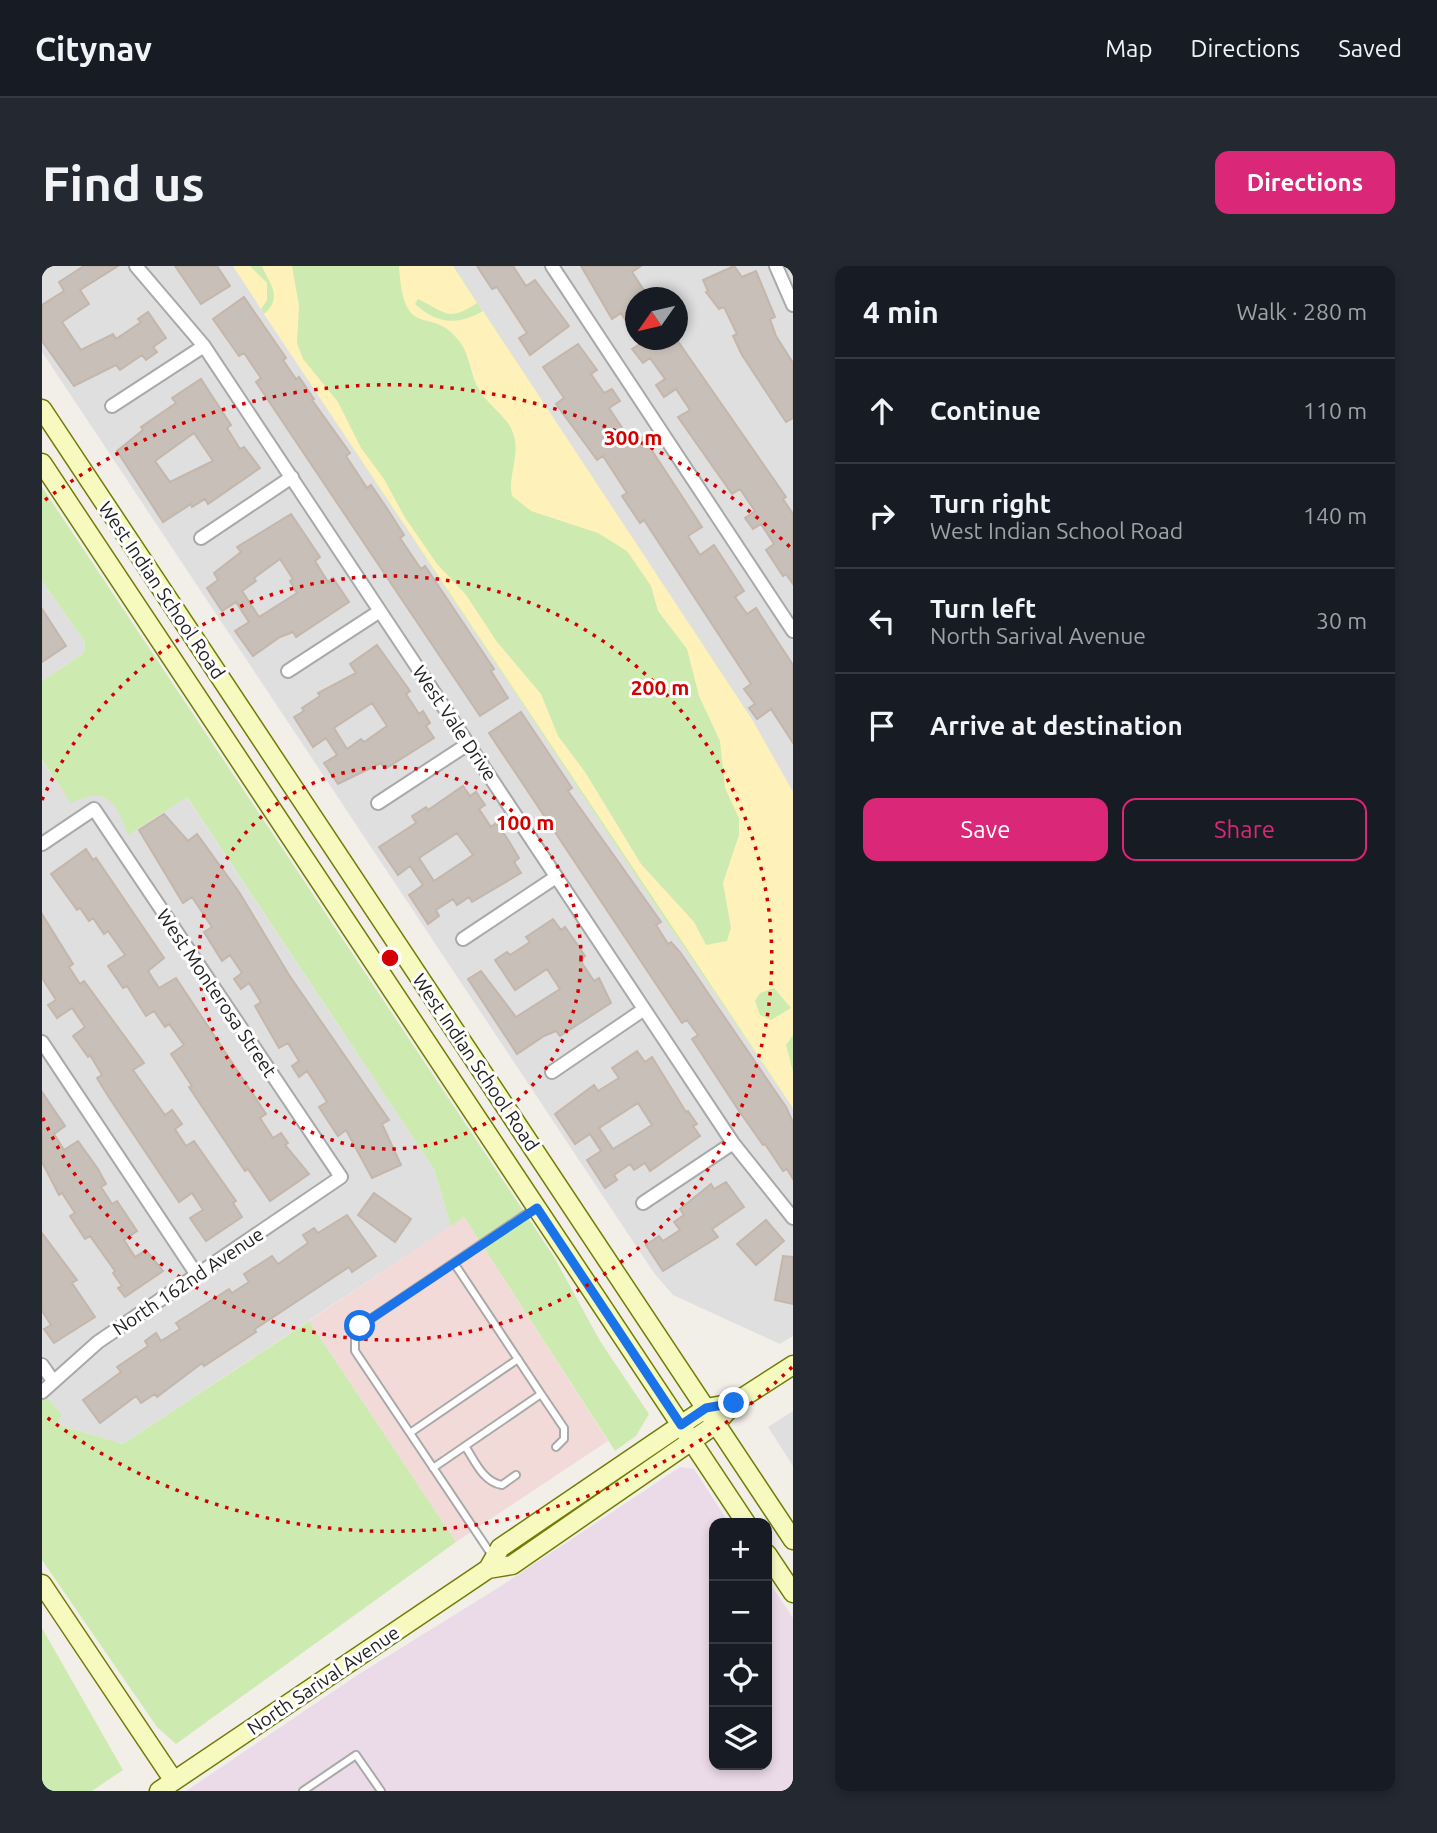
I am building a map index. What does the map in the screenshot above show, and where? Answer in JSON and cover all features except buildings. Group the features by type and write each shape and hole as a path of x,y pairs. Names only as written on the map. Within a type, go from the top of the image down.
{"main road":[{"name":"West Indian School Road","path":"42,409 793,1540"},
{"name":"West Indian School Road","path":"42,463 743,1518"},
{"name":"North Sarival Avenue","path":"491,1564 512,1565 716,1424 734,1403 793,1365"},
{"name":"North Sarival Avenue","path":"172,1788 491,1564 500,1548 706,1408 734,1403"},
{"path":"772,1562 793,1593"},
{"path":"42,1584 172,1788"}],"street":[{"name":"West Vale Drive","path":"136,266 204,346 643,1010 733,1143 793,1218"},
{"path":"552,266 793,631"},
{"path":"776,266 793,304"},
{"path":"112,406 204,346"},
{"path":"201,538 292,477"},
{"path":"288,671 380,611"},
{"path":"378,803 468,744"},
{"name":"West Monterosa Street","path":"42,844 94,809 341,1177"},
{"path":"463,939 556,877"},
{"path":"552,1072 643,1010"},
{"path":"42,1042 197,1275"},
{"path":"643,1203 733,1143"},
{"name":"North 162nd Avenue","path":"42,1392 98,1342 341,1177"},
{"path":"42,1365 53,1381"}],"lane":[{"path":"491,1564 433,1468 355,1351 355,1334 360,1326 537,1208"},
{"path":"453,1263 564,1428 564,1439 556,1447"},
{"path":"410,1433 518,1359"},
{"path":"433,1468 541,1394"},
{"path":"465,1446 487,1480 494,1484 502,1485 516,1475"},
{"path":"303,1791 356,1755 381,1791"}],"shaded area":[{"path":"42,266 233,266 663,917 793,1108 793,1336 780,1344 673,1295 654,1273 42,352"},
{"path":"453,266 793,266 793,792 729,684"},
{"path":"42,581 85,642 84,653 42,681"},
{"path":"42,761 71,802 89,794 107,797 120,812 186,796 434,1169 451,1226 123,1444 56,1424 42,1390"},
{"path":"464,1217 608,1441 456,1542 309,1321"},
{"path":"793,1411 793,1466 768,1427"},
{"path":"680,1467 694,1469 726,1518 709,1518 709,1770 772,1770 772,1586 793,1618 793,1791 186,1791 359,1674 501,1586"}],"green space":[{"path":"233,266 453,266 729,684 793,792 793,1108 663,917"},
{"path":"42,487 554,1257 600,1341 649,1414 636,1436 615,1451 464,1217 451,1226 434,1169 187,797 128,835 119,814 108,800 93,796 71,803 42,760 42,681 84,653 85,642 42,581"},
{"path":"309,1321 456,1542 176,1744 157,1727 42,1560 42,1390 62,1416 56,1424 123,1444"},
{"path":"42,1628 123,1770 92,1791 42,1791"}],"sand":[{"path":"233,266 250,266 267,283 267,300 261,309"},
{"path":"262,266 292,266 299,306 297,343 303,359 338,402 361,448 384,479 404,516 437,564 466,595 497,642 541,694 558,736 585,772 641,864 694,922 706,945 727,941 731,928 723,883 739,835 739,818 725,788 720,741 699,696 687,649 658,611 651,586 627,551 598,533 531,511 512,496 511,480 516,446 511,428 480,391 460,342 439,324 413,315 402,291 399,266 453,266 477,303 453,314 418,299 415,304 431,316 448,321 464,319 483,311 753,721 793,792 793,1035 786,1045 793,1072 793,1108 264,314 270,308 274,296","holes":["774,988 791,1008 771,1020 760,1015 755,1001 760,993"]}],"route":[{"path":"360,1326 537,1208 681,1425 706,1408 734,1403"}]}
